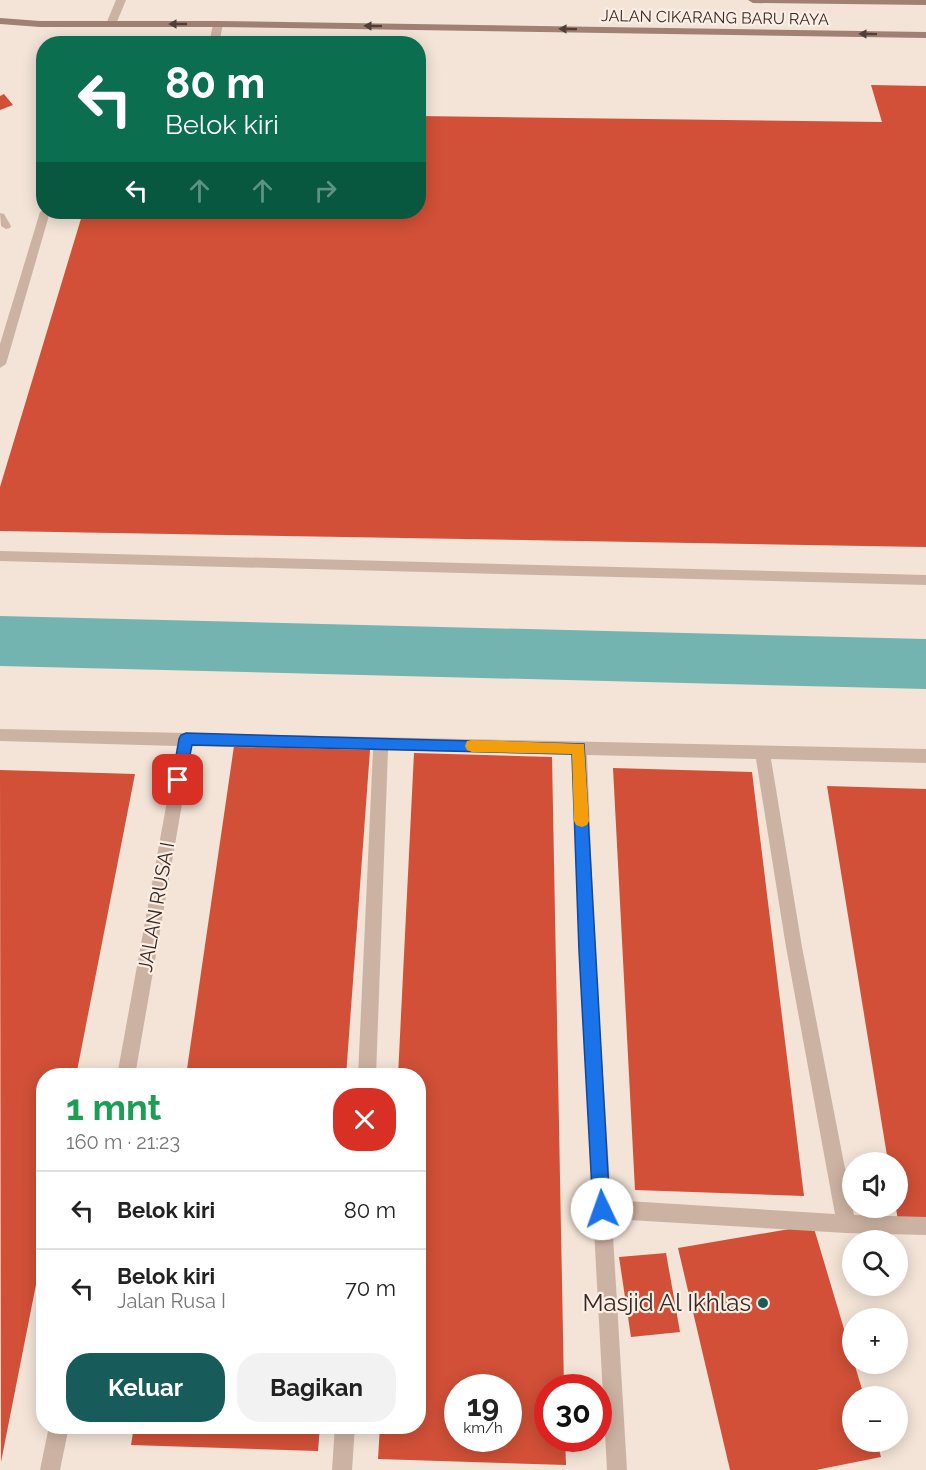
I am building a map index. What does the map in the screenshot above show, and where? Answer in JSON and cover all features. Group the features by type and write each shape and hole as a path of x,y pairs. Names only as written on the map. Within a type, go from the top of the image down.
{"main road":[{"name":"JALAN CIKARANG BARU RAYA","path":"753,0 926,2"},
{"name":"JALAN CIKARANG BARU RAYA","path":"0,21 926,35"}],"street":[{"path":"111,24 121,0"},
{"path":"216,36 218,24"},
{"path":"0,364 43,219"},
{"path":"0,556 926,580"},
{"path":"0,735 926,756"},
{"name":"JALAN RUSA I","path":"127,1068 186,739"},
{"path":"367,1068 381,744"},
{"path":"579,748 586,951 617,1470"},
{"path":"762,752 794,947 846,1224"},
{"path":"602,1209 846,1224 926,1226"},
{"path":"51,1470 58,1434"},
{"path":"342,1470 344,1434"}],"building":[{"path":"871,85 926,86 926,547 0,531 0,487 81,219 426,219 426,116 882,122"},
{"path":"4,94 13,105 0,110 0,96"},
{"path":"234,746 370,750 347,1068 187,1068"},
{"path":"414,753 552,757 564,1374 534,1374 534,1452 566,1452 566,1465 378,1459 380,1434 426,1434 426,1068 398,1068"},
{"path":"613,768 752,772 804,1196 635,1190"},
{"path":"0,770 135,774 78,1068 36,1068 36,1285 1,1462"},
{"path":"827,786 926,789 926,1222 898,1221 898,1218 908,1218 908,1152 886,1152"},
{"name":"Masjid Al Ikhlas","path":"813,1225 842,1322 842,1374 857,1374 861,1386 842,1386 842,1452 880,1452 881,1457 816,1470 730,1470 678,1248"},
{"path":"666,1253 680,1332 631,1337 619,1257"},
{"path":"133,1434 319,1434 318,1451 131,1445"}],"waterway":[{"path":"0,641 926,664"}],"slow traffic":[{"path":"472,746 579,748 582,821"}],"place":[{"name":"Masjid Al Ikhlas","path":"763,1303"}],"route":[{"path":"178,780 186,739 579,748 586,951 602,1209"}]}
